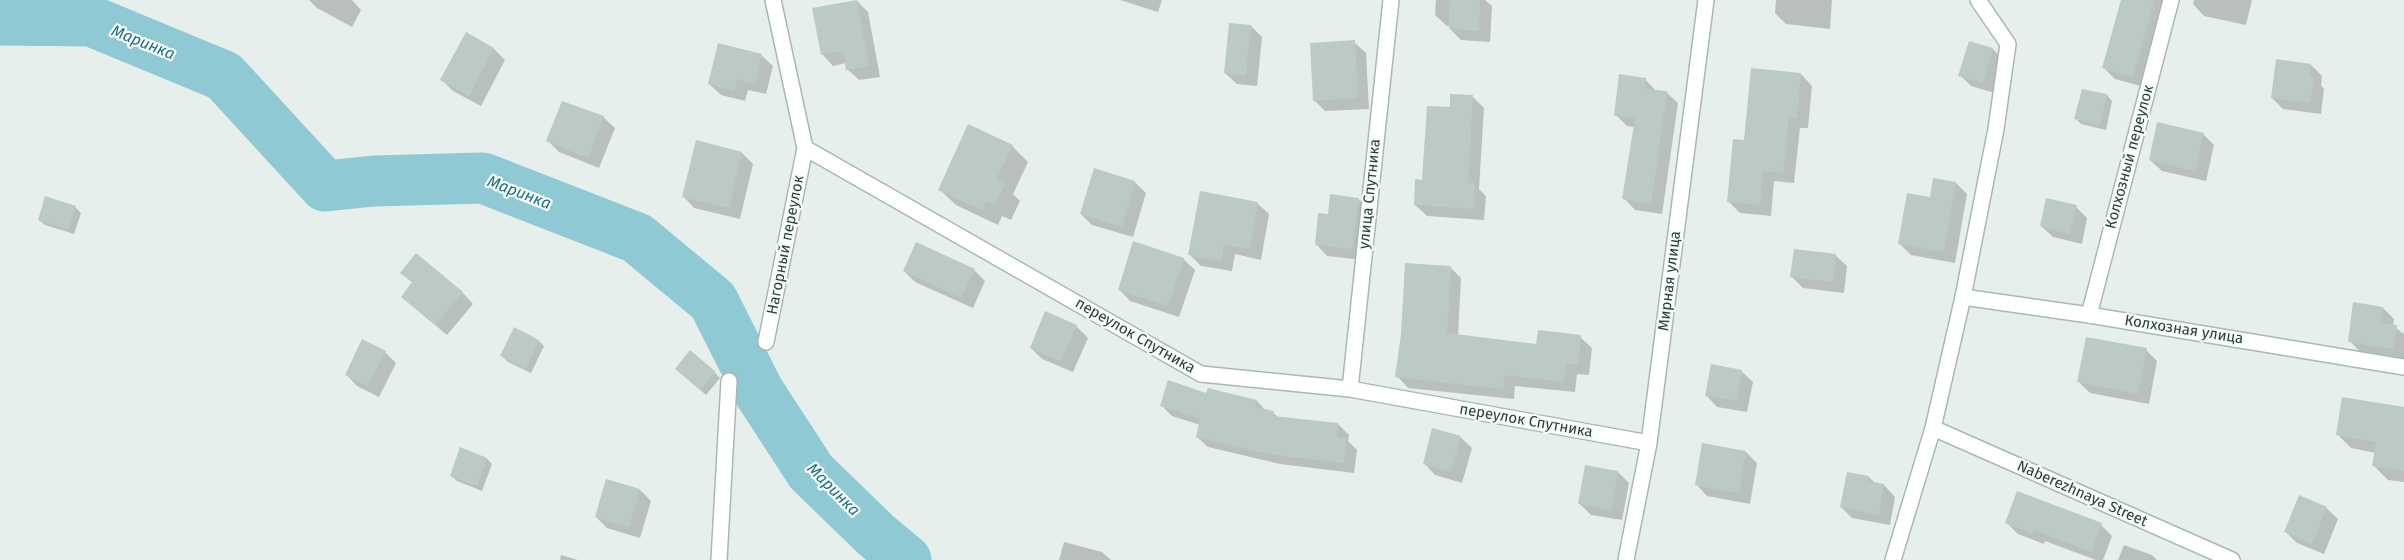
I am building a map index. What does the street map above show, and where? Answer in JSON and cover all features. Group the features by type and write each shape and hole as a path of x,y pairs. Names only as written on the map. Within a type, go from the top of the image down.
{"street":[{"path":"773,0 806,148"},
{"name":"улица Спутника","path":"1350,389 1391,0"},
{"name":"Мирная улица","path":"1626,560 1649,443 1706,0"},
{"path":"1894,560 1933,428 1963,296 1996,129 2008,44 1978,0"},
{"name":"Колхозный переулок","path":"2089,314 2171,0"},
{"name":"Нагорный переулок","path":"766,342 806,148"},
{"name":"переулок Спутника","path":"806,148 1201,374 1350,389 1649,443"},
{"name":"Колхозная улица","path":"1963,296 2089,314 2404,367"},
{"path":"719,560 729,382"},
{"name":"Naberezhnaya Street","path":"1933,428 2232,560"}],"building":[{"path":"857,0 869,66 846,70 843,51 821,55 812,8"},
{"path":"1450,0 1480,0 1479,31 1449,29"},
{"path":"2121,0 2154,0 2133,77 2102,68"},
{"path":"1229,23 1251,25 1246,75 1224,73"},
{"path":"466,32 494,48 469,96 440,80"},
{"path":"1355,40 1358,98 1313,101 1310,43"},
{"path":"1969,41 1993,48 1983,83 1958,76"},
{"path":"718,43 762,54 755,84 737,79 734,91 708,84"},
{"path":"2276,59 2311,64 2310,76 2314,76 2310,103 2271,98"},
{"path":"1751,68 1801,73 1797,118 1789,117 1783,173 1763,171 1760,205 1727,202 1733,139 1744,140"},
{"path":"1619,74 1646,78 1645,89 1667,91 1651,204 1622,199 1635,118 1614,116"},
{"path":"2082,89 2107,94 2100,125 2074,119"},
{"path":"1450,94 1473,95 1468,183 1475,183 1474,209 1414,205 1415,179 1422,180 1427,106 1450,107"},
{"path":"562,101 604,116 588,158 546,141"},
{"path":"2157,122 2204,133 2195,171 2149,160"},
{"path":"968,124 1013,145 996,180 1005,184 995,205 986,201 982,210 938,190"},
{"path":"696,140 742,152 729,208 682,197"},
{"path":"1094,168 1135,181 1122,227 1080,214"},
{"path":"1933,178 1956,182 1944,252 1898,244 1907,193 1930,197"},
{"path":"1200,191 1258,202 1250,249 1224,244 1221,261 1188,255"},
{"path":"1330,194 1359,198 1352,249 1315,245 1318,213 1328,214"},
{"path":"45,196 76,206 68,230 38,220"},
{"path":"2046,198 2077,205 2070,234 2040,226"},
{"path":"1133,241 1184,258 1168,306 1118,290"},
{"path":"916,242 975,269 961,298 903,271"},
{"path":"1794,249 1836,254 1833,282 1790,277"},
{"path":"416,253 463,292 435,325 401,297 412,282 400,273"},
{"path":"1405,263 1451,266 1447,333 1536,344 1538,330 1581,335 1578,365 1566,363 1564,382 1505,375 1503,389 1395,377 1401,334"},
{"path":"2353,302 2383,307 2381,323 2397,325 2393,349 2348,342"},
{"path":"1045,311 1077,325 1061,362 1030,348"},
{"path":"514,327 539,340 526,369 500,356"},
{"path":"2086,337 2147,348 2138,394 2077,382"},
{"path":"362,339 386,351 367,386 345,375"},
{"path":"690,350 716,372 700,390 675,369"},
{"path":"1711,364 1742,370 1736,401 1705,396"},
{"path":"1168,380 1206,393 1208,388 1257,400 1255,407 1274,411 1273,416 1338,423 1337,437 1346,438 1344,463 1268,454 1196,437 1200,418 1160,406"},
{"path":"2342,397 2404,407 2404,471 2372,466 2376,442 2336,435"},
{"path":"1432,428 1461,436 1451,472 1423,464"},
{"path":"1702,443 1746,451 1739,493 1695,485"},
{"path":"460,447 487,458 477,486 450,476"},
{"path":"1585,465 1618,471 1611,510 1578,504"},
{"path":"1847,472 1869,476 1868,481 1884,484 1879,515 1840,507"},
{"path":"606,479 640,489 629,527 595,517"},
{"path":"2017,491 2102,523 2091,552 2034,530 2032,534 2005,523"},
{"path":"2299,495 2327,507 2312,544 2284,532"}],"waterway":[{"name":"Маринка","path":"0,20 91,21 224,76 325,186 374,181 483,178 637,238 713,301 759,392 811,472 876,535 906,560"}]}
